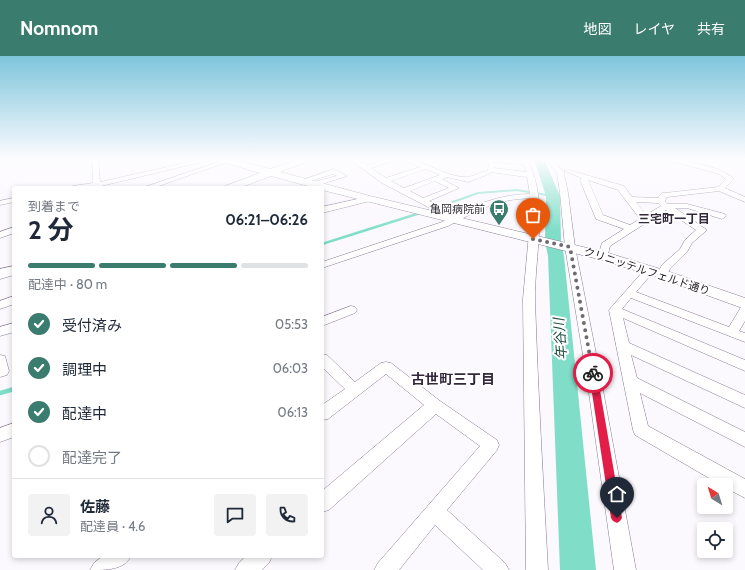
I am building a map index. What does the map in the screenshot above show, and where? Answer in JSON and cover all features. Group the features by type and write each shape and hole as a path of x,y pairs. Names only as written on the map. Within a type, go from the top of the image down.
{"street":[{"path":"92,186 106,183"},
{"name":"クリニッテルフェルド通り","path":"312,183 323,186"},
{"path":"389,183 453,216 453,220"},
{"path":"405,190 425,183"},
{"path":"424,200 456,188 445,183"},
{"path":"532,183 537,240 529,299 537,570"},
{"path":"562,183 564,193 567,247 594,379 625,570"},
{"path":"585,183 599,217 632,229"},
{"path":"605,183 620,188 645,220"},
{"path":"720,189 726,183"},
{"name":"クリニッテルフェルド通り","path":"324,186 367,199 603,256 656,272 745,304"},
{"path":"603,256 605,245 645,220 664,204 665,195 720,189 745,200"},
{"path":"324,265 445,224 461,214 497,200 534,196"},
{"path":"324,210 367,199"},
{"path":"630,199 688,206 722,216"},
{"path":"0,203 12,200"},
{"path":"615,310 629,293 656,272 666,267 684,250 688,242 702,230 664,204"},
{"path":"0,234 12,231"},
{"path":"0,274 12,271"},
{"path":"629,293 745,338"},
{"path":"0,305 12,301"},
{"path":"324,321 350,310"},
{"path":"615,310 641,430 745,489"},
{"path":"615,310 745,366"},
{"path":"732,333 745,310"},
{"path":"0,332 12,328"},
{"path":"622,345 745,402"},
{"path":"0,360 2,371 0,372"},
{"path":"324,361 355,390"},
{"path":"324,413 386,367 435,405 491,445 385,570"},
{"path":"630,381 745,440"},
{"path":"324,502 435,405"},
{"path":"0,435 12,431"},
{"path":"435,512 498,570"},
{"path":"101,570 118,558"}],"waterway":[{"name":"年谷川","path":"548,183 553,196 553,242 556,256 578,570"},
{"path":"437,208 478,193 517,190 553,196"},
{"path":"324,243 437,208"},
{"path":"0,393 12,390"}],"way so far":[{"path":"533,239 570,247 593,373"}],"place":[{"name":"亀岡病院前","path":"499,226"}],"district":[{"name":"三宅町一丁目","path":"674,219"},
{"name":"古世町三丁目","path":"453,379"}],"route":[{"path":"593,373 617,518"}]}
